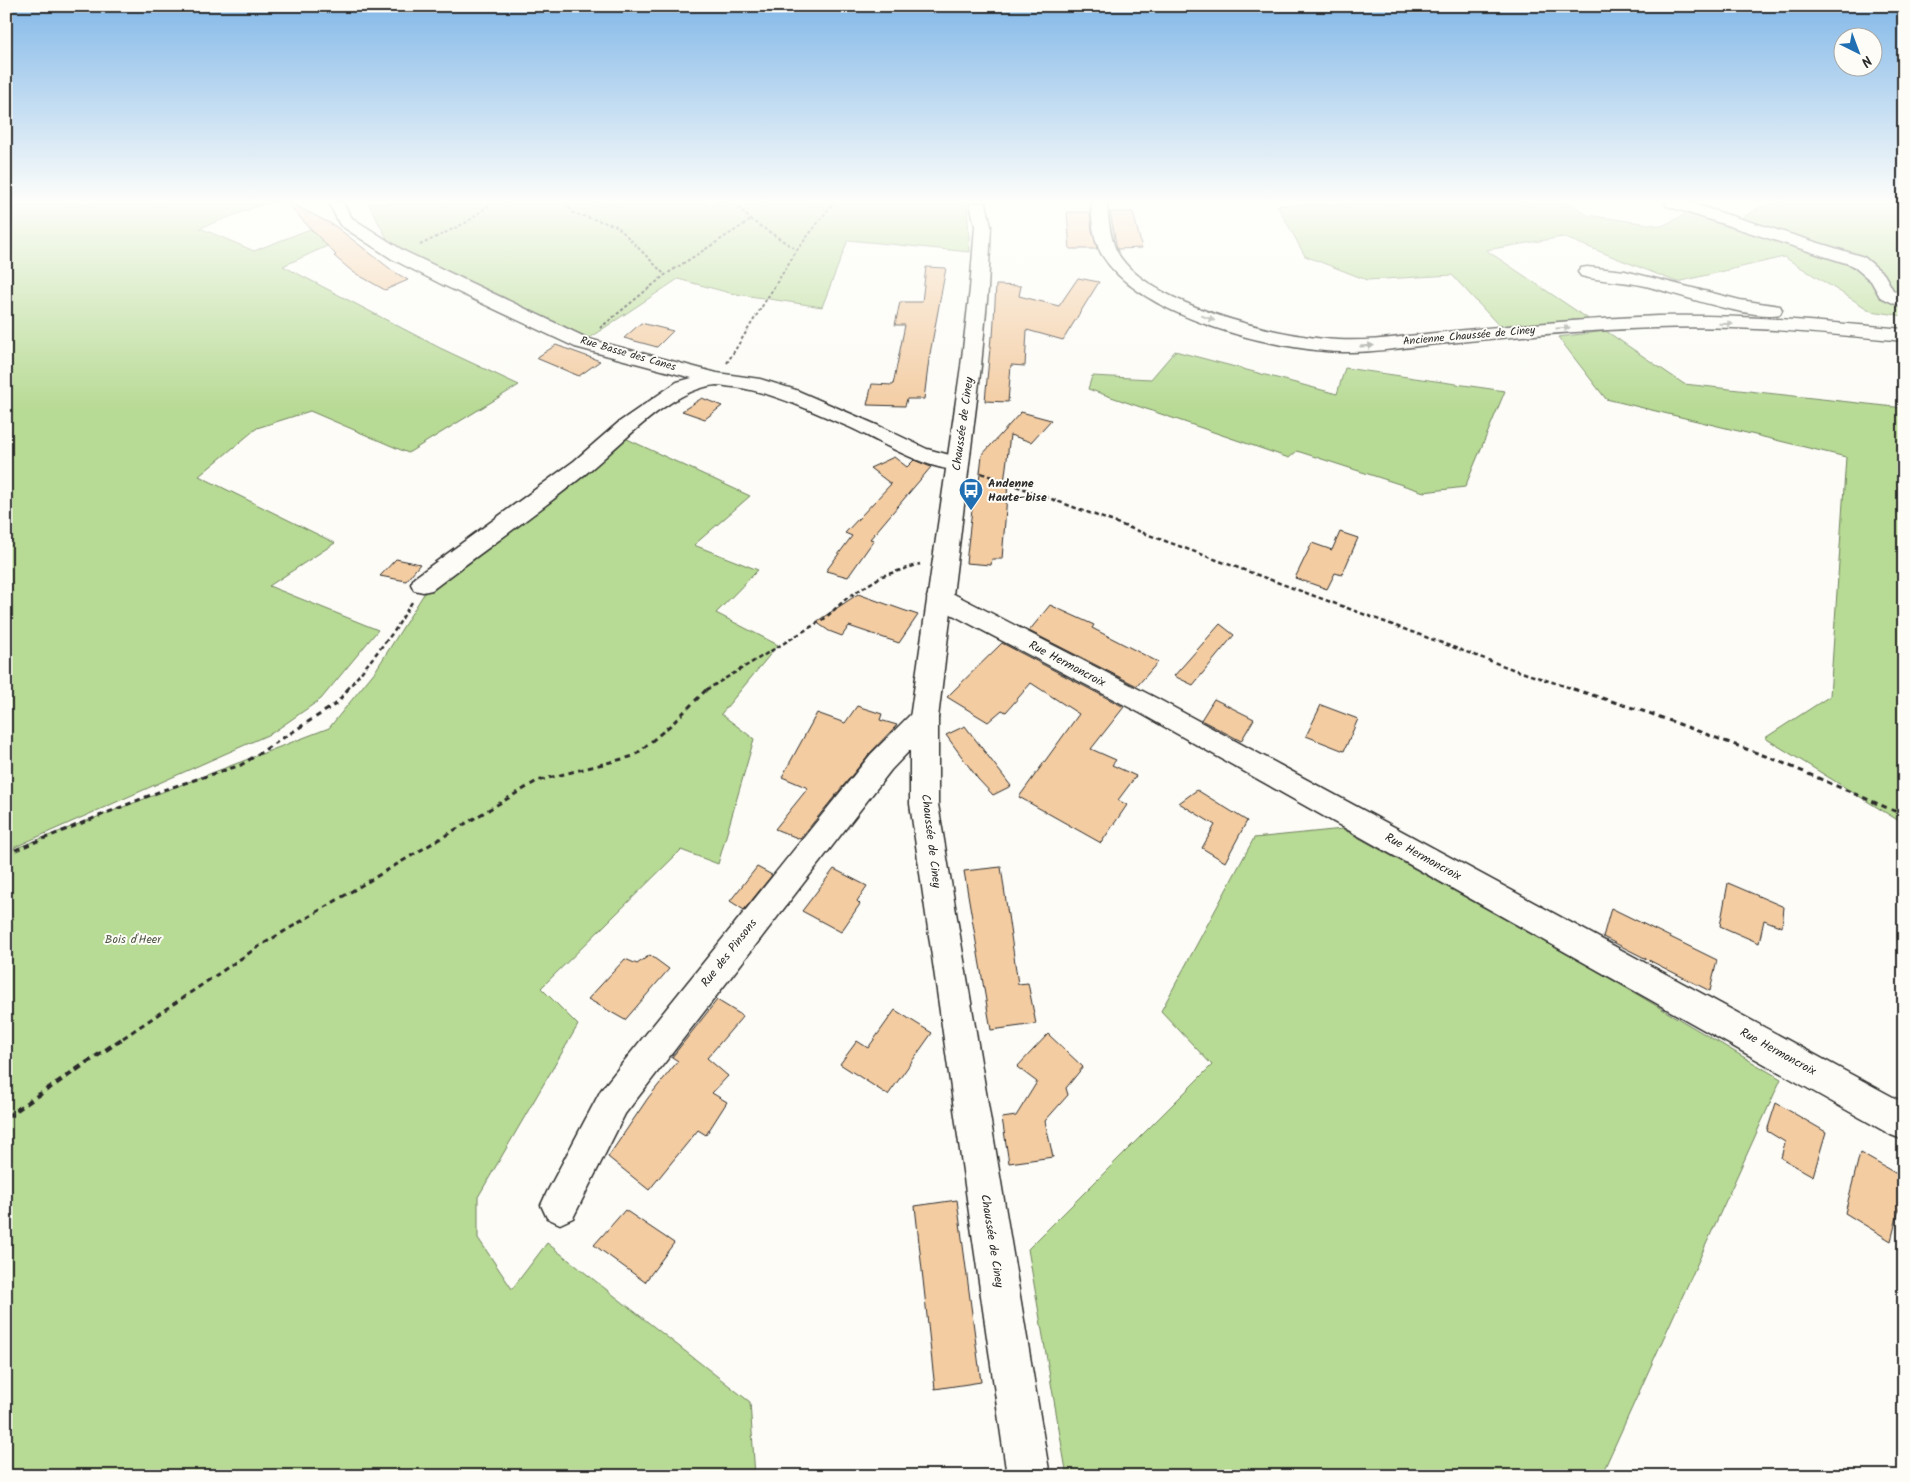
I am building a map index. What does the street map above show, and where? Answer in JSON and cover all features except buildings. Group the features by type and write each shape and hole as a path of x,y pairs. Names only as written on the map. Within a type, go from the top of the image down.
{"street":[{"name":"Rue Basse des Canes","path":"432,272 582,343 717,379 760,385 789,394 872,430 919,454 957,464"},
{"name":"Chaussée de Ciney","path":"980,272 971,366 924,718 924,804 1029,1476"},
{"name":"Ancienne Chaussée de Ciney","path":"1127,272 1148,290 1190,312 1217,322 1307,343 1338,346 1366,346 1461,336 1661,322 1807,326 1904,335"},
{"path":"1591,272 1634,277 1736,305 1797,314 1904,324"},
{"path":"1871,272 1878,278 1886,293 1904,303"},
{"name":"Rue Basse des Canes","path":"423,584 582,466 626,426 684,386 717,379"},
{"name":"Rue Hermoncroix","path":"939,597 1149,706 1904,1122"},
{"name":"Rue des Pinsons","path":"560,1205 613,1102 881,762 924,718"}],"path":[{"path":"582,343 668,272"},
{"path":"717,379 783,272"},
{"path":"957,464 1515,670 1658,716 1776,760 1904,815"},
{"path":"6,1117 258,947 537,781 634,756 672,724 710,686 824,619 847,598 882,576 945,557"},
{"path":"6,854 163,790 241,765 336,704 395,630 423,584"}],"green space":[{"path":"6,272 295,272 440,348 519,385 408,453 310,411 257,428 199,476 335,543 269,586 378,630 321,699 272,733 6,851"},
{"path":"450,272 836,272 822,307 730,293 678,279 589,338"},
{"path":"1347,272 1519,272 1593,322 1503,330 1452,275 1367,280"},
{"path":"1652,272 1719,272 1677,282"},
{"path":"1808,272 1904,272 1904,316 1871,311"},
{"path":"1606,331 1684,384 1904,408 1904,824 1765,738 1830,696 1846,457 1606,399 1558,337"},
{"path":"1175,351 1337,394 1345,368 1505,391 1465,487 1424,492 1297,451 1289,458 1088,389 1092,376 1151,379"},
{"name":"Bois d'Heer","path":"625,438 750,496 694,545 758,570 716,613 778,645 721,714 754,739 718,864 681,850 541,988 578,1025 478,1197 478,1238 512,1289 547,1243 750,1402 755,1476 6,1476 6,852 329,728 376,670 432,581"},
{"path":"1343,829 1594,969 1781,1079 1601,1476 1067,1476 1028,1249 1212,1065 1161,1011 1254,838"}],"place":[{"name":"Andenne Haute-bise","path":"971,511"}]}
